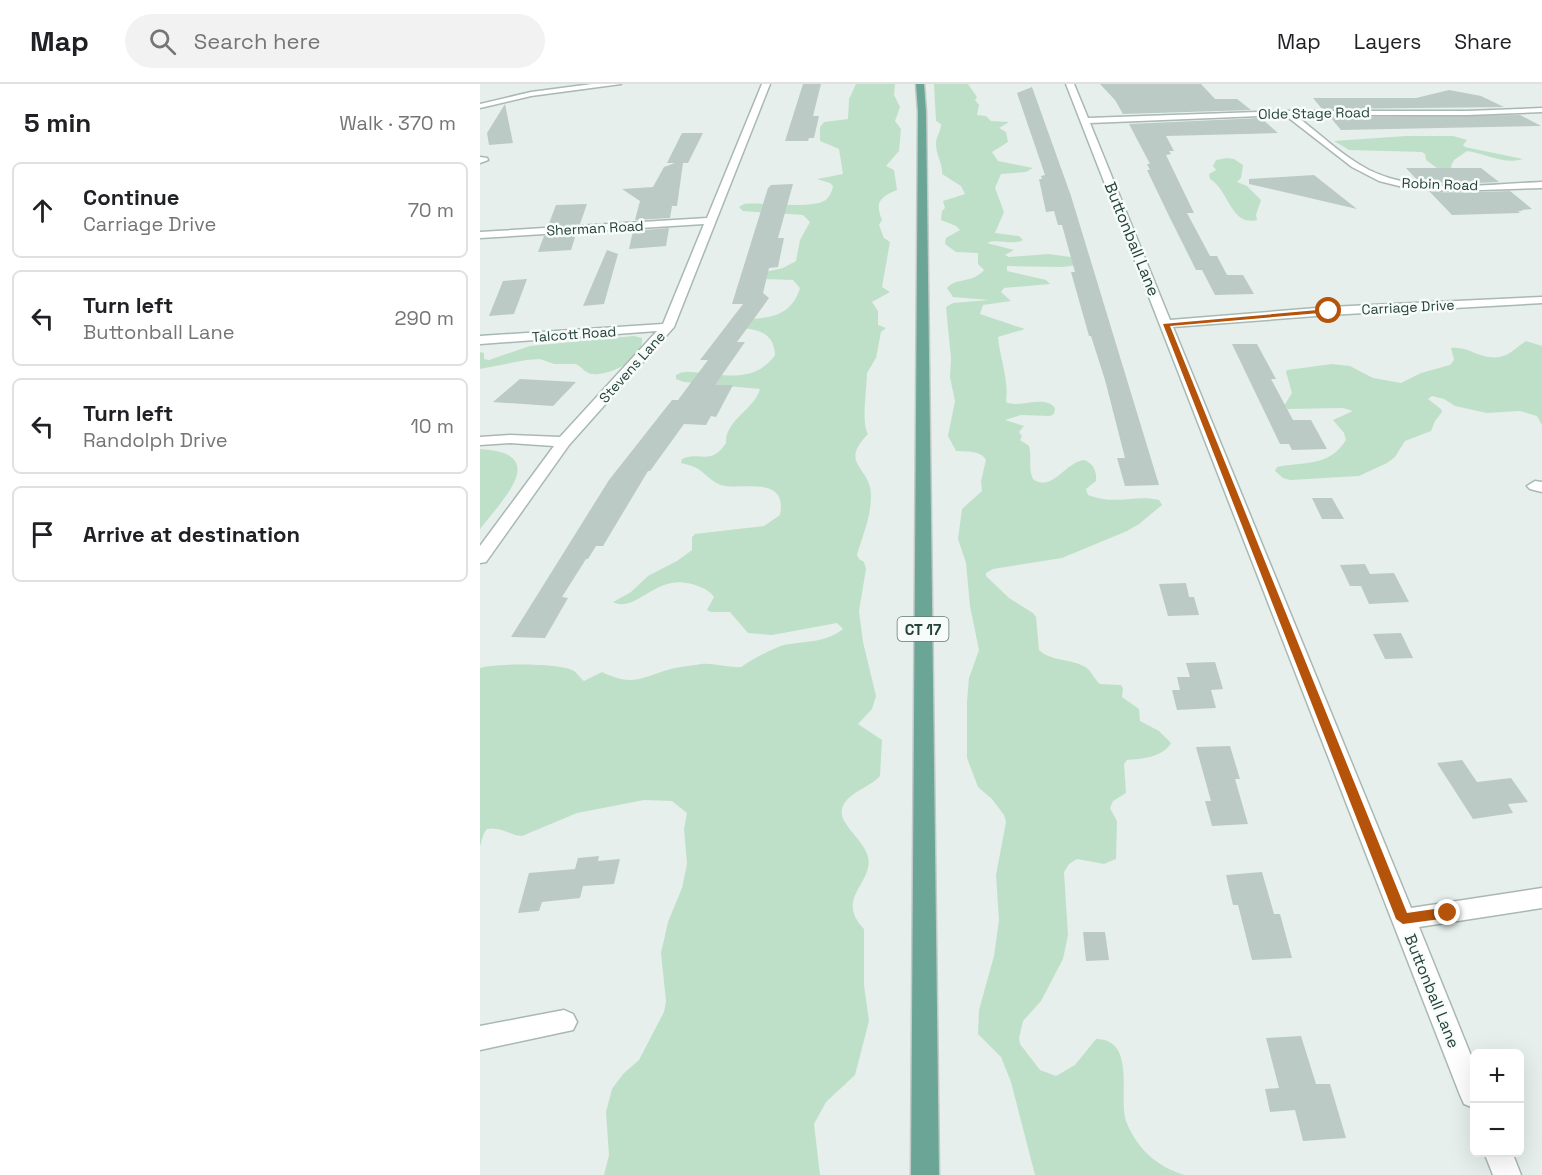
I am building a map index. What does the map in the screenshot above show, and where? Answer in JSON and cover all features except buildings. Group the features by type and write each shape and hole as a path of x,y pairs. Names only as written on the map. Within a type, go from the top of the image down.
{"main road":[{"name":"CT 17","path":"920,84 922,112 924,1175"}],"street":[{"path":"480,106 502,99 554,90 617,84"},
{"name":"Stevens Lane","path":"480,558 564,442 668,327 766,84"},
{"name":"Buttonball Lane","path":"1070,84 1470,1085"},
{"name":"Olde Stage Road","path":"1085,121 1287,113 1467,113 1542,110"},
{"name":"Robin Road","path":"1287,113 1365,171 1386,180 1415,186 1542,185"},
{"name":"Sherman Road","path":"480,235 709,221"},
{"name":"Carriage Drive","path":"1166,324 1329,311 1542,300"},
{"name":"Talcott Road","path":"480,340 668,327"},
{"path":"480,441 510,439 564,442"},
{"path":"1403,919 1542,898"},
{"path":"480,1038 564,1022"},
{"path":"1500,1157 1507,1175"}],"green space":[{"path":"856,84 895,84 894,95 900,107 895,121 901,129 899,151 886,166 894,170 897,190 880,200 879,204 882,220 879,225 884,238 890,242 882,287 890,292 872,302 878,311 878,325 886,328 881,332 876,358 867,373 865,414 868,434 856,453 858,465 870,486 871,496 868,518 857,555 864,562 866,569 859,611 863,642 876,696 872,709 858,724 882,740 880,776 848,799 842,809 844,820 868,857 866,875 857,891 853,908 856,918 864,929 864,985 869,1021 855,1075 826,1102 814,1124 820,1175 604,1175 609,1155 606,1112 612,1089 623,1074 639,1060 664,1012 666,1001 661,953 668,922 682,888 687,864 684,829 687,813 672,801 644,800 577,813 522,836 497,829 487,829 480,846 480,668 499,665 556,666 574,671 584,681 602,672 619,679 633,680 673,668 701,664 742,667 780,646 830,637 843,629 837,623 772,635 748,633 730,612 707,610 714,597 708,591 681,582 658,587 630,602 622,604 613,602 631,592 648,576 677,561 692,550 692,537 695,534 764,526 780,515 781,502 777,494 770,489 721,485 698,469 681,463 682,459 710,456 721,450 726,443 730,428 752,403 760,389 684,382 676,379 676,375 682,372 721,375 751,373 768,363 775,355 774,347 767,335 755,330 733,328 740,319 776,315 790,306 796,298 800,288 793,280 763,279 757,274 783,268 796,261 800,240 810,222 803,215 743,211 739,207 744,204 808,205 827,198 833,186 817,179 843,174 839,149 820,141 820,127 824,122 848,119 849,99"},
{"path":"934,84 968,84 977,97 975,100 979,105 977,115 986,116 991,121 1009,122 999,128 1006,132 1008,142 992,152 998,161 1033,168 1026,172 1001,174 995,188 1004,212 995,233 1019,236 1023,240 987,243 1014,250 1005,255 1009,257 1049,254 1078,258 1079,265 1062,267 1007,266 1007,271 1046,280 1050,284 1004,288 1001,292 1011,301 983,305 980,314 1025,329 998,337 1005,377 1006,402 1018,404 1045,402 1055,408 1054,414 1050,416 1021,415 1005,420 1024,426 1019,432 1022,436 1020,440 1029,446 1033,479 1040,482 1052,480 1077,462 1084,460 1092,465 1096,474 1096,481 1086,489 1088,495 1108,500 1142,498 1159,500 1162,505 1127,531 1062,558 993,569 986,573 986,576 1009,598 1036,617 1039,650 1044,654 1076,663 1088,669 1100,684 1121,685 1122,697 1139,709 1140,721 1159,731 1171,743 1158,754 1127,760 1124,764 1126,793 1113,801 1110,808 1117,821 1116,859 1104,864 1077,859 1069,864 1064,872 1068,935 1063,959 1041,1001 1023,1021 1020,1044 1040,1070 1056,1076 1075,1065 1096,1039 1109,1042 1117,1049 1121,1059 1124,1111 1126,1121 1136,1140 1157,1162 1185,1175 1035,1175 1011,1082 1001,1057 978,1034 979,1010 994,956 999,920 996,875 1006,822 1004,815 992,799 978,787 967,758 969,678 979,650 970,606 966,563 958,539 962,509 982,491 981,481 986,460 977,453 956,451 948,436 955,401 950,377 951,358 946,307 953,303 989,300 953,297 947,288 974,277 984,270 978,264 978,253 956,252 945,244 946,238 960,230 941,220 942,211 945,208 943,201 965,194 961,186 942,174 936,144 941,124 936,121"},
{"path":"1406,136 1453,136 1467,140 1463,145 1465,147 1523,159 1502,160 1467,151 1454,160 1451,166 1452,171 1441,171 1426,160 1422,152 1349,150 1334,141"},
{"path":"1234,159 1243,165 1241,178 1237,182 1247,186 1261,200 1256,215 1257,220 1248,221 1241,218 1222,191 1210,179 1209,174 1216,170 1213,166 1216,160"},
{"path":"634,336 642,338 638,352 633,359 617,369 600,374 592,374 576,364 554,364 540,359 480,369 480,352 484,353 484,359 489,360 530,346"},
{"path":"1526,341 1542,346 1542,425 1537,416 1520,411 1487,413 1455,406 1444,399 1432,396 1428,399 1442,412 1431,431 1405,441 1395,457 1387,463 1359,476 1290,480 1283,478 1275,471 1277,467 1315,462 1339,449 1346,440 1344,433 1333,420 1353,411 1343,408 1288,409 1284,406 1292,393 1287,370 1332,364 1350,366 1373,378 1401,383 1421,373 1450,365 1454,360 1451,348 1498,357 1509,354"},
{"path":"480,449 502,452 513,459 517,468 515,480 509,492 480,529"}],"route":[{"path":"1329,311 1166,324 1403,919 1448,913"}]}
